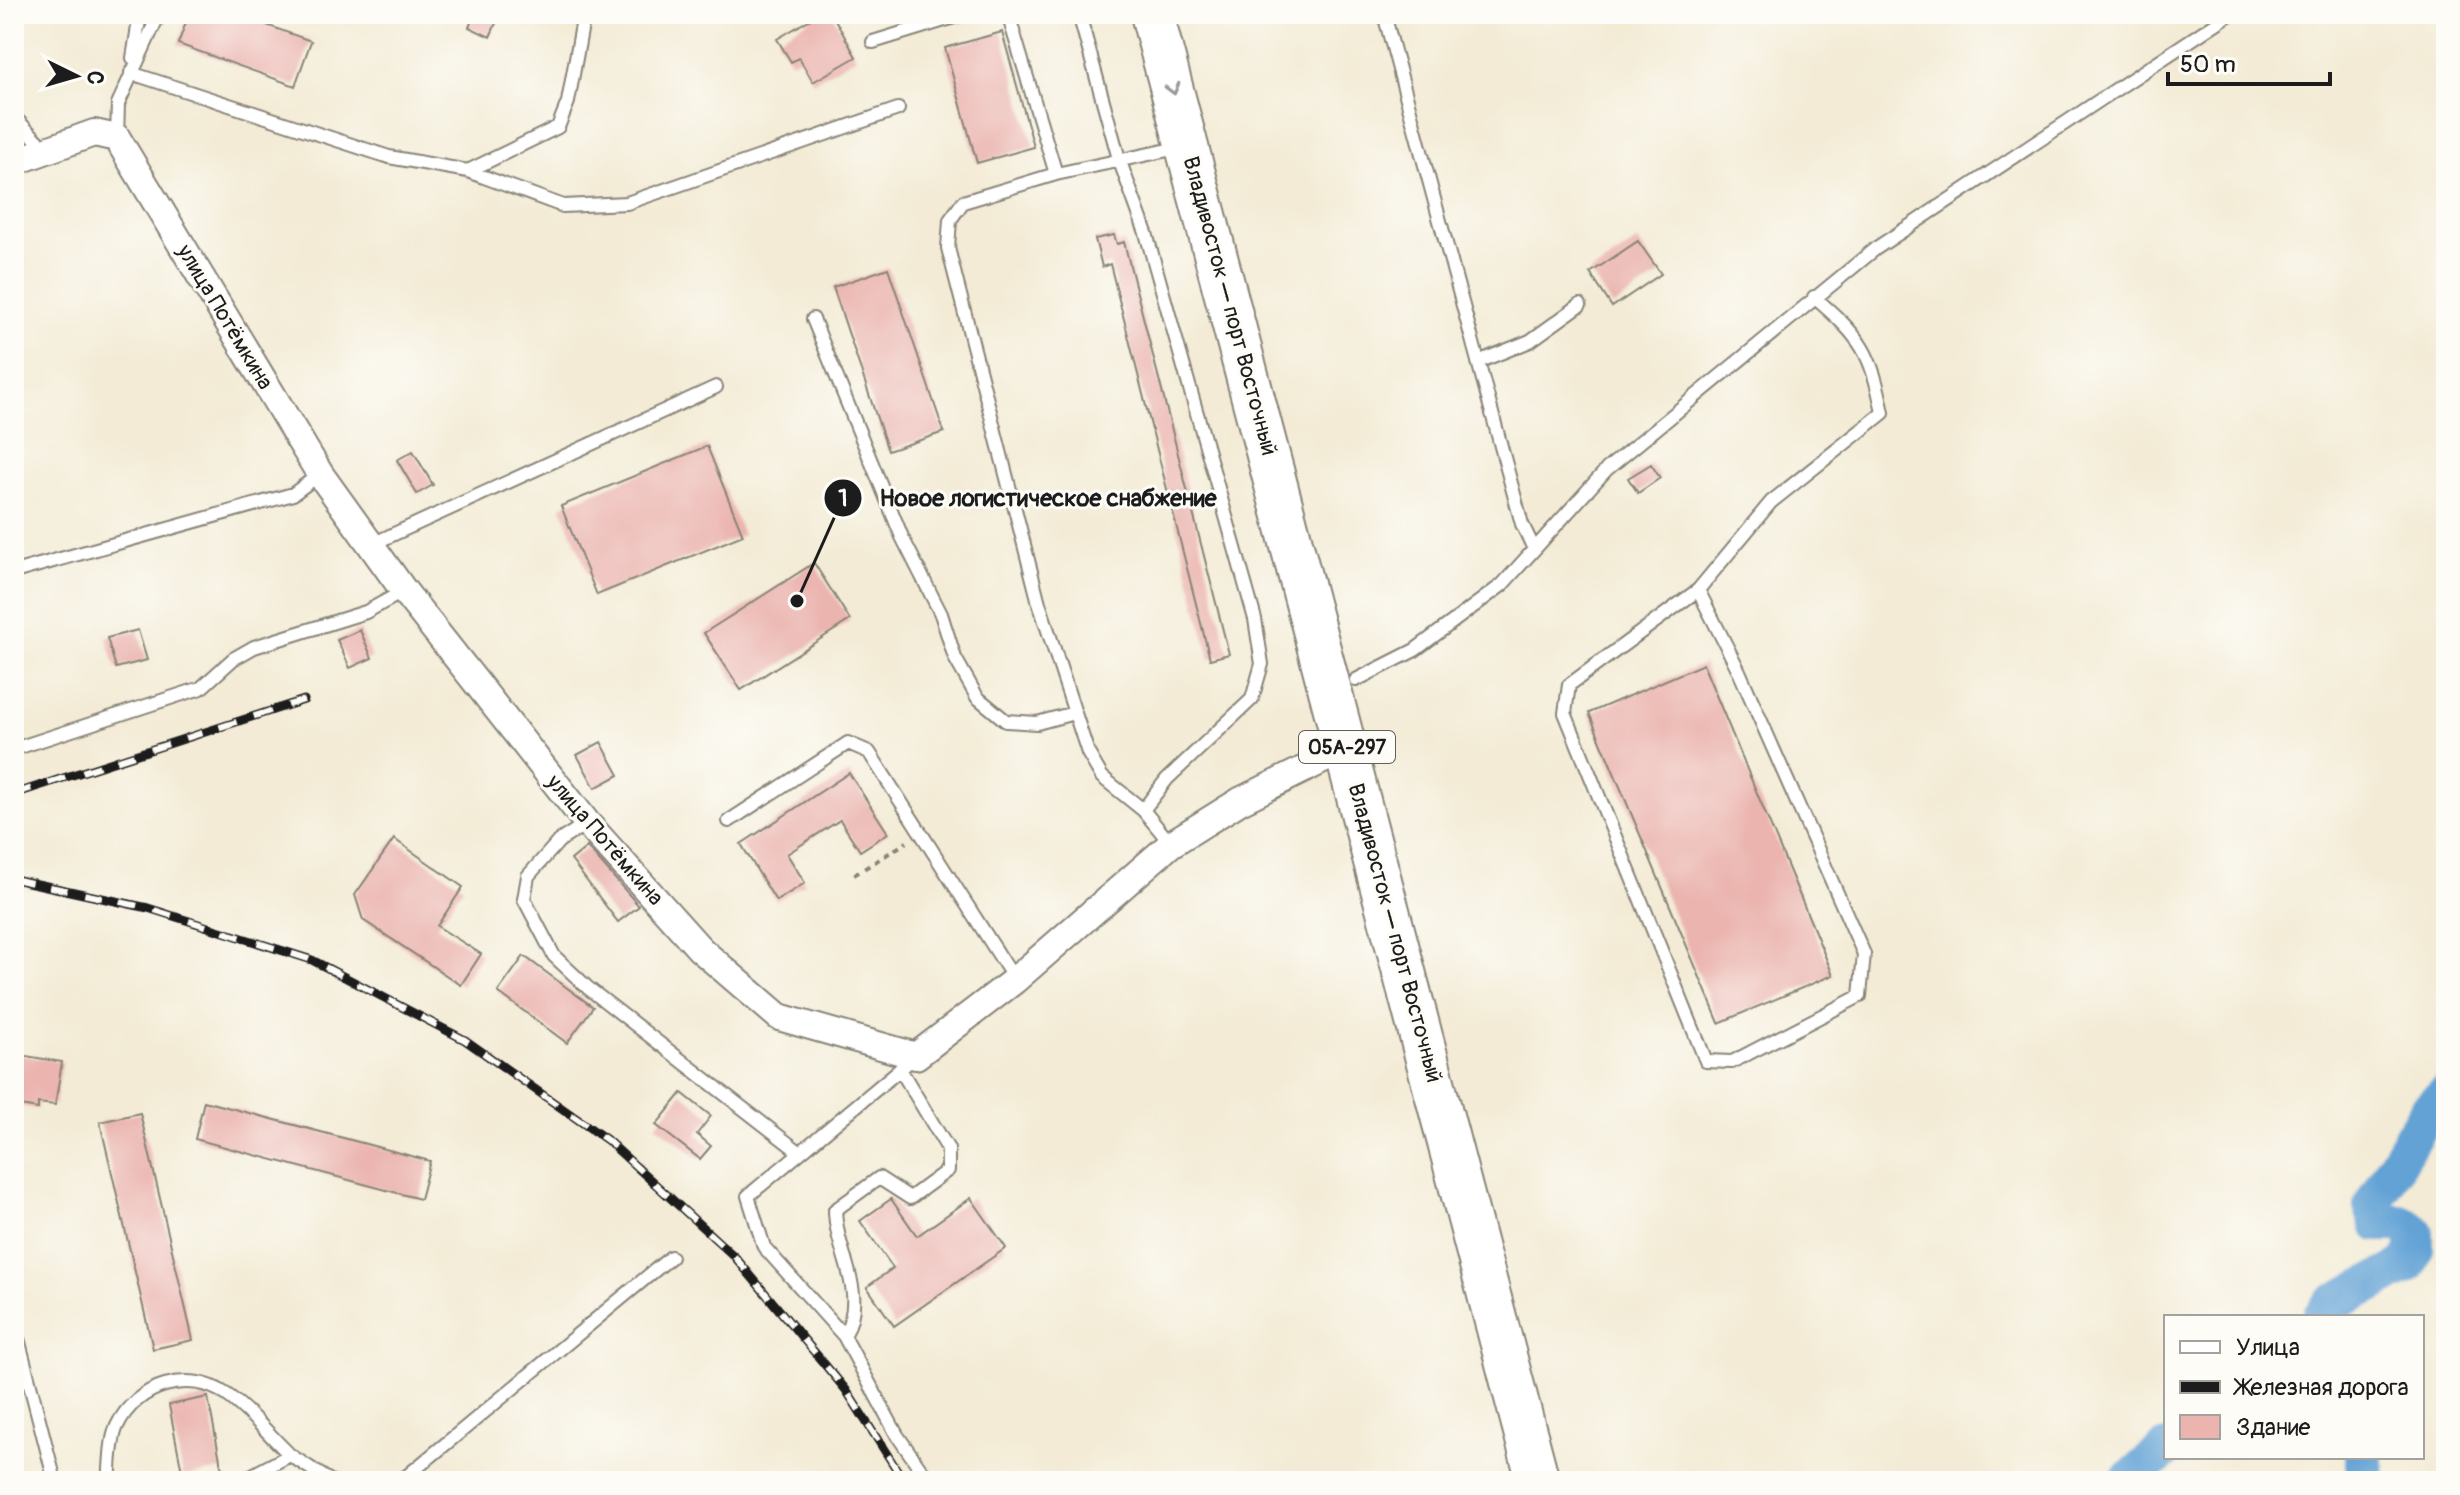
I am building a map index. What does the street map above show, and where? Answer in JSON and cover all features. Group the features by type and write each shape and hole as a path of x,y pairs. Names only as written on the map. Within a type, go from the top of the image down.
{"highway":[{"name":"Владивосток — порт Восточный","path":"1152,14 1538,1481"},
{"name":"Владивосток — порт Восточный","path":"1181,14 1565,1481"}],"street":[{"path":"14,162 94,133 117,138"},
{"name":"улица Потёмкина","path":"117,138 320,474 404,591 587,823 700,949 779,1017 908,1063"},
{"path":"908,1063 1015,980 1171,844 1240,801 1347,748"}],"lane":[{"path":"131,73 140,14"},
{"path":"117,138 118,104 159,14"},
{"path":"468,171 558,127 568,102 584,14"},
{"path":"873,42 964,14"},
{"path":"1008,14 1056,174"},
{"path":"1079,14 1119,159 1146,233 1255,619 1262,664 1252,699 1167,779 1143,810"},
{"path":"1384,14 1522,524 1534,549"},
{"path":"1356,680 1415,650 1502,585 1607,469 1875,249 2230,14"},
{"path":"131,73 389,157 468,171 563,206 627,203 898,109"},
{"path":"14,117 48,151"},
{"path":"1171,844 1143,810 1102,777 1088,753 1039,603 948,248 950,220 963,202 1056,174 1188,146"},
{"path":"1698,590 1738,669 1864,954 1860,996 1732,1062 1706,1061 1565,713 1569,685 1698,590 1771,502 1883,413 1874,365 1847,325 1814,297"},
{"path":"1478,362 1530,341 1580,305"},
{"path":"813,319 902,537 941,614 955,658 977,697 1006,721 1037,723 1074,713"},
{"path":"370,545 716,387"},
{"path":"14,572 293,494 320,474"},
{"path":"14,749 201,688 233,659 254,647 366,612 404,591"},
{"path":"729,821 848,743 869,752 1015,980"},
{"path":"587,823 559,841 528,876 524,899 554,956 588,988 798,1151"},
{"path":"844,1336 854,1318 855,1300 835,1210 879,1178 910,1198 948,1170 950,1163 948,1149 908,1063 798,1151 748,1196 764,1247 844,1336 897,1435 929,1481"},
{"path":"401,1481 671,1257"},
{"path":"14,1323 55,1481"},
{"path":"109,1481 115,1429 129,1403 163,1384 197,1381 229,1396 290,1455 330,1481"},
{"path":"241,1481 290,1455"}],"path":[{"path":"854,875 919,834"}],"building":[{"path":"189,14 236,14 311,41 295,86 178,44"},
{"path":"475,14 500,14 490,37 469,27"},
{"path":"819,14 832,14 856,57 813,82 799,58 791,62 777,39"},
{"path":"1002,32 1034,147 977,163 945,48"},
{"path":"1114,235 1117,244 1124,242 1229,654 1210,659 1110,264 1102,267 1095,239"},
{"path":"1638,241 1661,274 1612,307 1590,273"},
{"path":"888,268 944,432 888,451 833,287"},
{"path":"707,446 743,535 597,595 561,506"},
{"path":"413,451 433,485 417,494 397,460"},
{"path":"1651,464 1660,478 1638,493 1628,478"},
{"path":"814,563 850,620 741,690 704,633"},
{"path":"138,630 147,660 116,668 107,638"},
{"path":"360,630 372,658 350,668 337,640"},
{"path":"1703,664 1833,975 1719,1023 1589,713"},
{"path":"601,742 619,775 595,788 577,755"},
{"path":"849,773 888,833 860,851 840,820 787,854 805,883 776,901 741,844"},
{"path":"394,839 463,887 437,926 481,954 461,985 363,920 355,895"},
{"path":"587,847 639,906 618,922 571,860"},
{"path":"524,956 593,1007 567,1043 498,992"},
{"path":"14,1054 62,1062 55,1105 38,1103 38,1109 14,1105"},
{"path":"682,1093 711,1116 697,1134 711,1146 700,1159 656,1125"},
{"path":"204,1101 430,1161 420,1199 195,1139"},
{"path":"140,1113 193,1340 153,1349 100,1122"},
{"path":"971,1198 1006,1248 894,1326 867,1287 893,1268 860,1221 891,1199 917,1236"},
{"path":"208,1397 222,1470 183,1477 169,1405"}],"waterway":[{"path":"2323,1315 2331,1304 2408,1265 2415,1248 2415,1233 2401,1223 2378,1223 2372,1205 2428,1110 2446,1093"},
{"path":"2128,1481 2164,1451"},
{"path":"2363,1459 2367,1481"}],"railway":[{"path":"14,794 304,700"},
{"path":"14,879 148,908 312,960 465,1040 607,1140 735,1257 846,1390 904,1481"}],"place":[{"name":"Новое логистическое снабжение","path":"797,601"}]}
